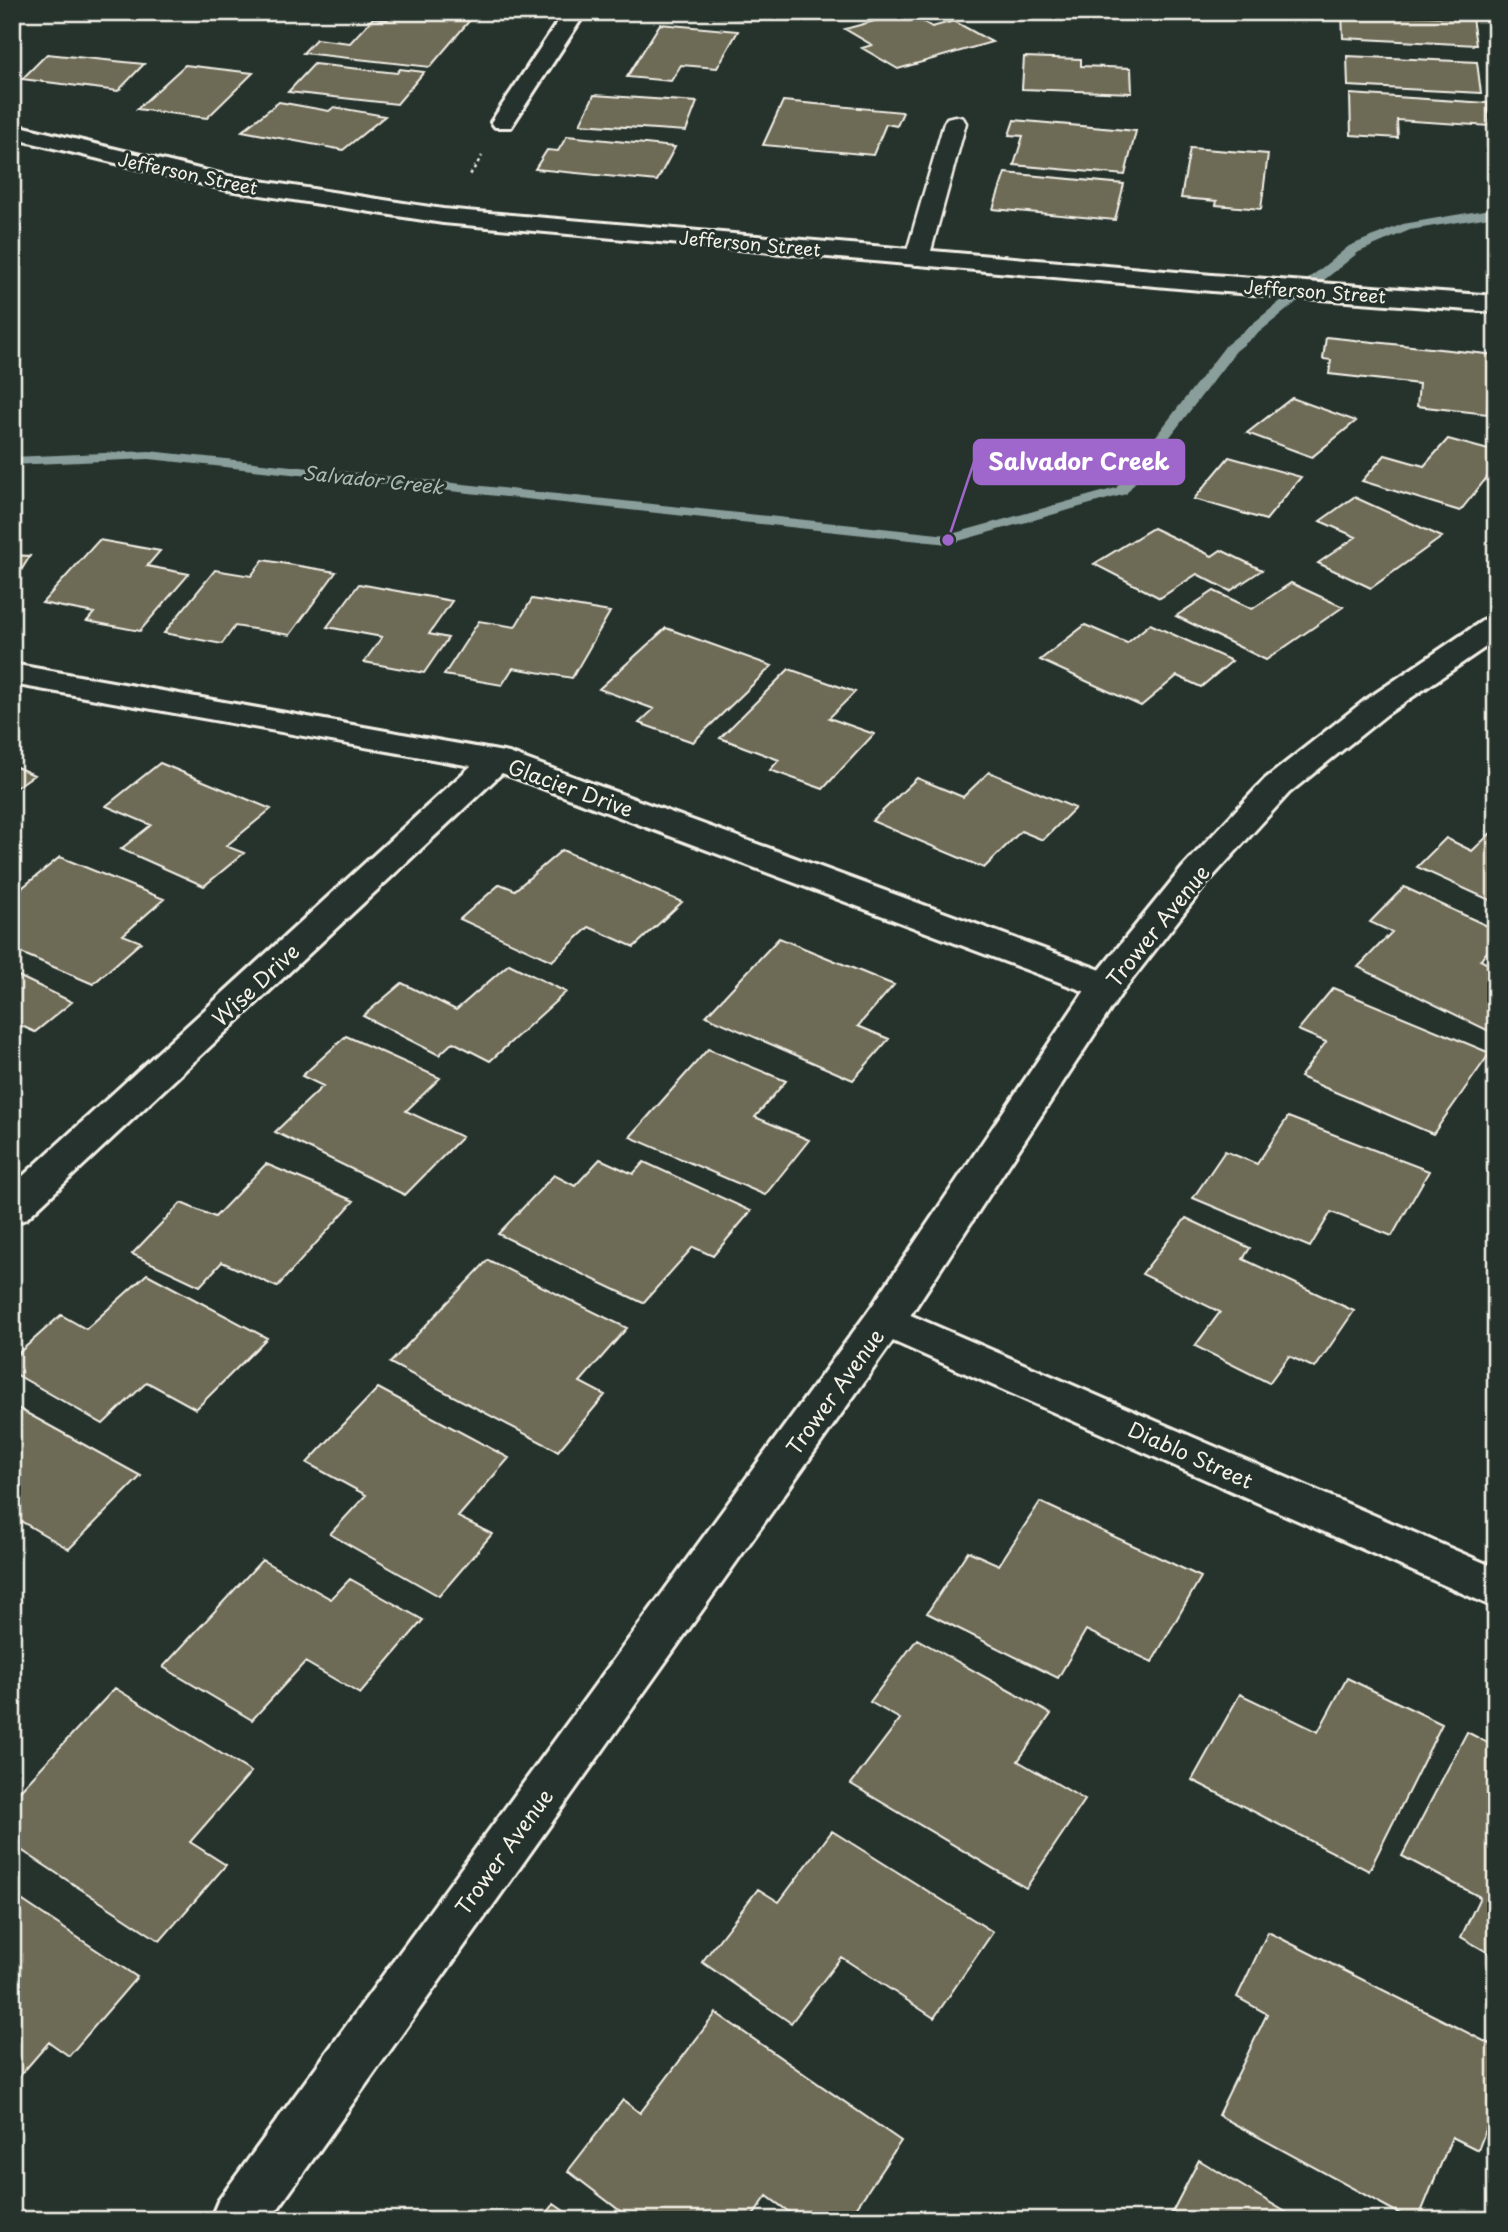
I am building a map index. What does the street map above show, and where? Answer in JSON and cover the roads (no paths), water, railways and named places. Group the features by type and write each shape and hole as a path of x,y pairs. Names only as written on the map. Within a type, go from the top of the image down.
{"street":[{"path":"503,122 575,12"},
{"name":"Jefferson Street","path":"12,131 228,183 430,214 1212,283 1496,304"},
{"name":"Trower Avenue","path":"237,2220 886,1320 1107,986 1195,875 1277,786 1375,708 1496,626"},
{"name":"Glacier Drive","path":"12,674 497,760 1107,986"},
{"name":"Wise Drive","path":"12,1209 497,760"},
{"name":"Diablo Street","path":"886,1320 1496,1589"}],"lane":[{"path":"917,258 954,122"}],"waterway":[{"name":"Salvador Creek","path":"12,461 149,455 948,540 1121,491 1231,348 1354,249 1407,227 1496,212"}],"place":[{"name":"Salvador Creek","path":"948,540"}]}
